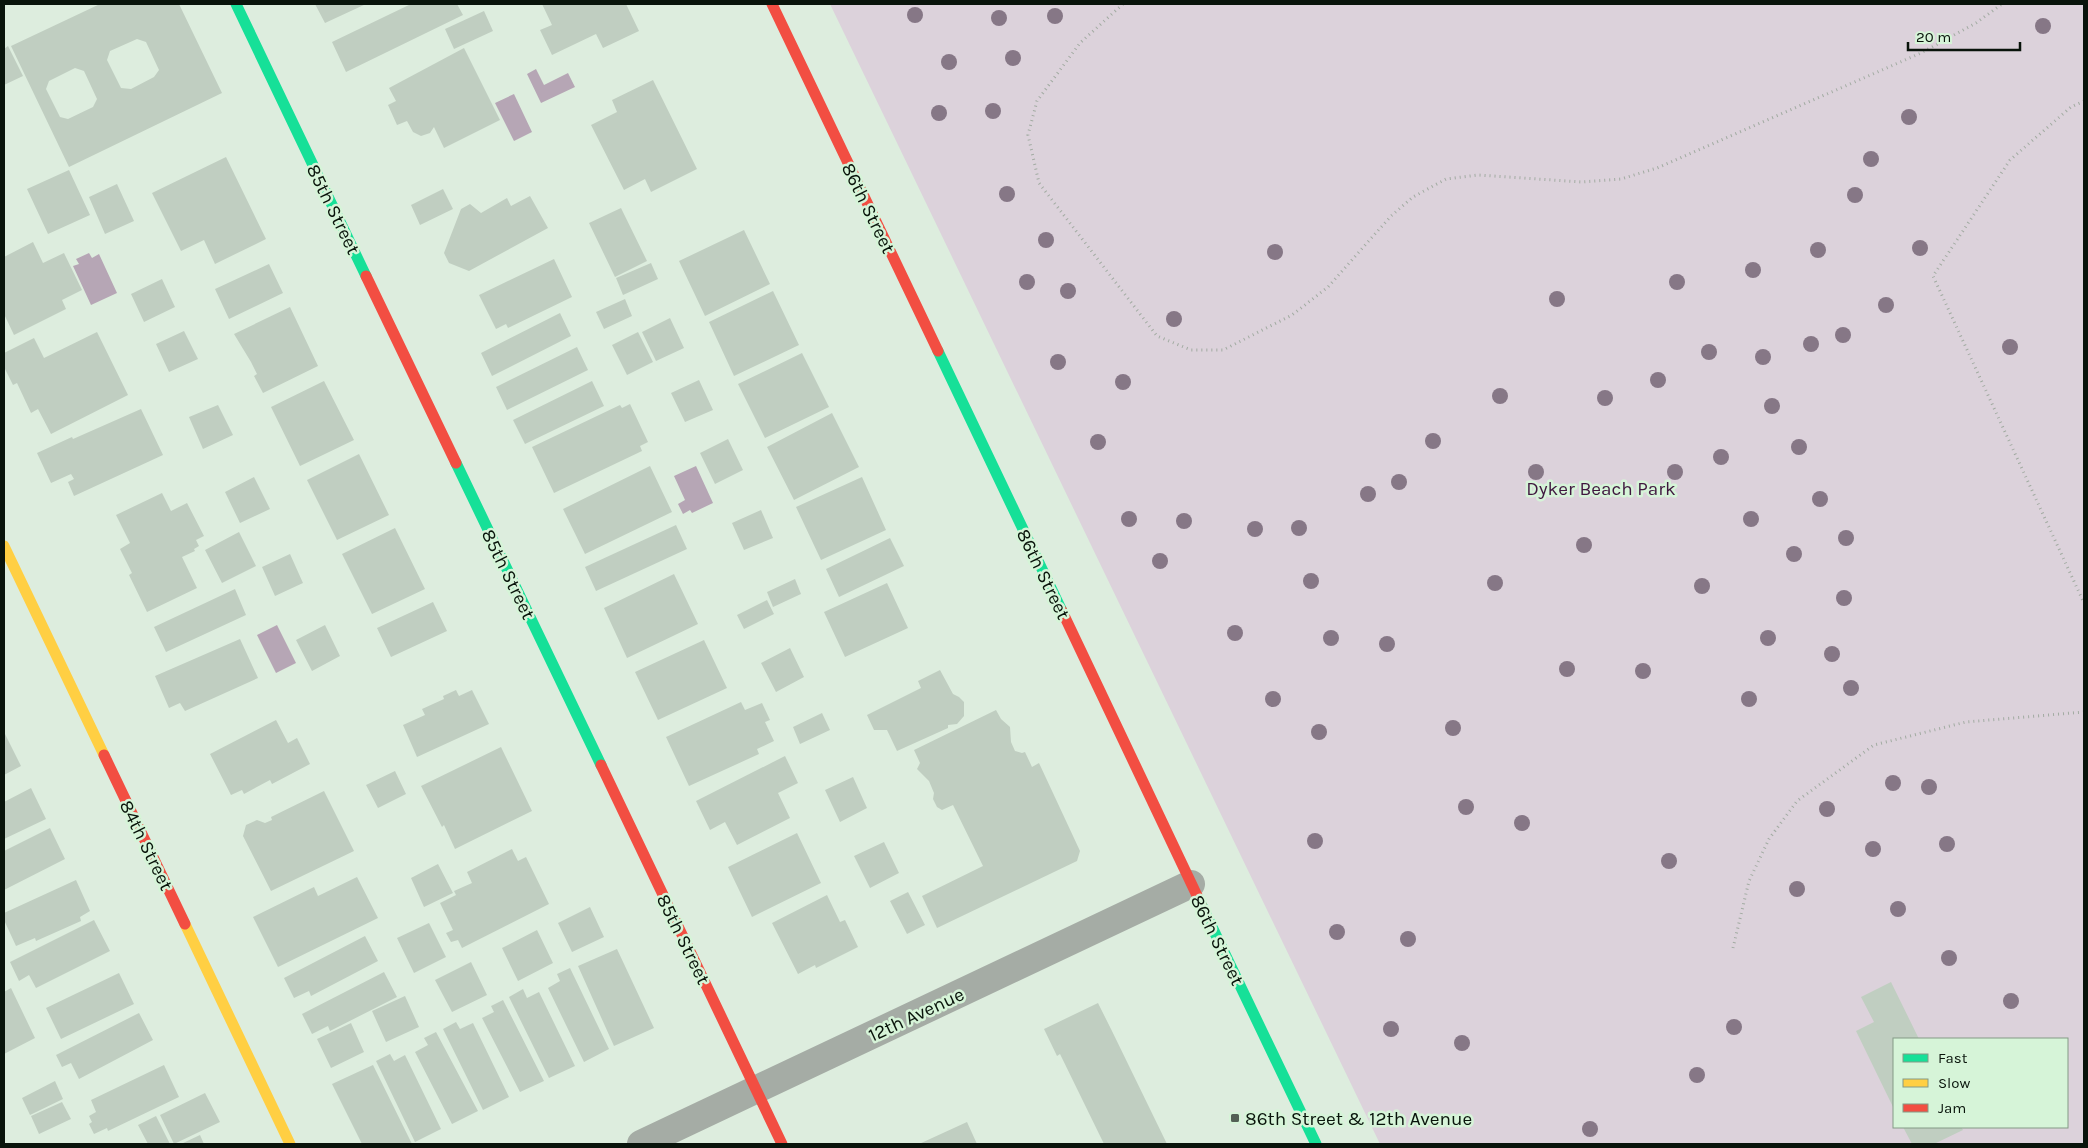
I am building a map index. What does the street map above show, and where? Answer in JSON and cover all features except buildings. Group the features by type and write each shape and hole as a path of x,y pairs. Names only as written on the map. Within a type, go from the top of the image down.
{"street":[{"name":"85th Street","path":"236,4 782,1144"},
{"name":"86th Street","path":"772,4 1316,1144"},
{"name":"84th Street","path":"4,546 290,1144"},
{"name":"12th Avenue","path":"641,1144 1192,884"}],"path":[{"path":"1124,4 1080,43 1037,101 1028,135 1038,183 1157,336 1191,350 1223,350 1292,314 1328,287 1391,216 1413,196 1446,179 1478,175 1582,182 1621,179 1657,168 1920,53 1976,23 2002,4"},
{"path":"2084,102 2071,106 2010,160 1933,276 2084,603"},
{"path":"1733,948 1749,881 1769,839 1797,801 1874,745 1966,722 2084,712"}],"green space":[{"name":"Dyker Beach Park","path":"830,4 2084,4 2084,1144 1380,1144"}],"shaded area":[{"path":"536,69 544,85 568,73 575,87 541,103 527,74"},
{"path":"514,94 532,132 514,141 495,103"},
{"path":"89,253 92,258 99,254 117,293 91,305 73,266 79,264 76,259"},
{"path":"696,466 713,503 692,513 690,510 683,514 678,504 685,500 674,476"},
{"path":"277,625 296,663 276,673 257,635"}],"traffic: fast":[{"path":"236,4 366,276"},
{"path":"938,351 1062,611"},
{"path":"456,463 601,765"},
{"path":"1201,904 1316,1144"}],"traffic: slow":[{"path":"4,546 104,755"},
{"path":"185,924 290,1144"}],"traffic: jam":[{"path":"772,4 938,351"},
{"path":"366,276 456,463"},
{"path":"1062,611 1201,904"},
{"path":"104,755 185,924"},
{"path":"601,765 782,1144"}],"place":[{"name":"86th Street & 12th Avenue","path":"1235,1118"}]}
